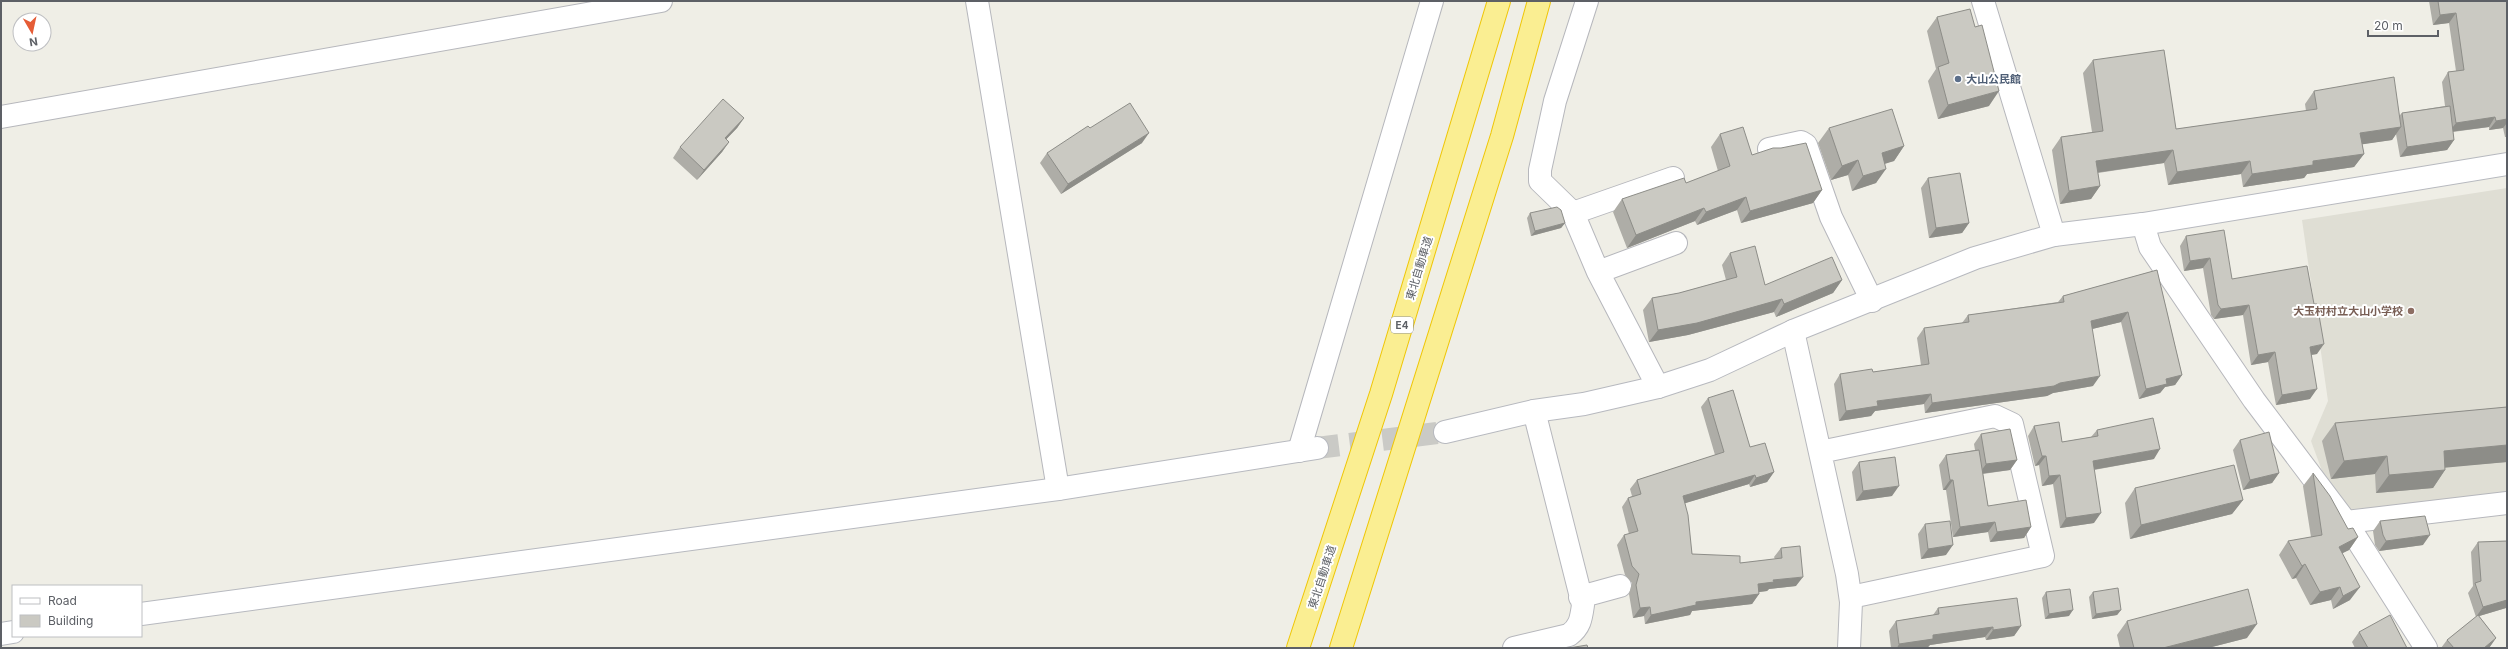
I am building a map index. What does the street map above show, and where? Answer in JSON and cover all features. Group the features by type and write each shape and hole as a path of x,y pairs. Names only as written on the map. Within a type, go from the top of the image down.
{"highway":[{"name":"東北自動車道","path":"1298,648 1381,394 1499,1"},
{"path":"1341,648 1502,136 1539,1"}],"street":[{"path":"1,117 661,1"},
{"path":"976,1 1058,489"},
{"path":"142,614 1058,489 1308,450 1432,1"},
{"path":"1587,1 1555,101 1540,170 1540,180 1572,213 1598,272 1658,387"},
{"path":"1983,1 2054,235"},
{"path":"1769,149 1801,142 1806,145 1831,217 1872,301"},
{"path":"1444,432 1534,411 1584,404 1658,387 1710,370 1793,332 1975,258 2054,235 2144,224 2507,164"},
{"path":"1572,213 1673,178"},
{"path":"2144,224 2150,247 2254,400 2346,522 2426,648"},
{"path":"1598,272 1676,243"},
{"path":"1793,332 1851,597 1851,631 1849,648"},
{"path":"1514,648 1569,635 1576,630 1581,621 1583,605 1534,411"},
{"path":"1820,452 1995,416 2012,424 2043,556 1851,597"},
{"path":"2346,522 2507,503"},
{"path":"1580,597 1620,586"},
{"path":"1,634 12,632"}],"shaded area":[{"name":"大玉村村立大山小学校","path":"2507,188 2507,494 2351,512 2328,487 2311,441 2328,401 2302,220"}],"building":[{"path":"2438,1 2507,1 2507,119 2496,121 2495,117 2456,123 2448,72 2464,70 2456,13 2440,15"},
{"path":"1970,9 1975,27 1982,25 1999,91 1948,105 1938,67 1949,63 1937,17"},
{"path":"2164,50 2176,129 2317,109 2314,91 2394,77 2401,127 2360,133 2364,154 2313,161 2313,165 2252,174 2250,161 2177,172 2173,150 2096,161 2100,186 2069,191 2061,137 2103,131 2093,60"},
{"path":"723,99 744,118 725,138 729,142 704,170 680,147"},
{"path":"1130,103 1149,133 1068,184 1047,153 1088,126 1090,128"},
{"path":"2450,106 2454,140 2407,147 2402,113"},
{"path":"1892,109 1904,146 1882,153 1886,169 1863,176 1858,160 1842,166 1829,128"},
{"path":"1743,127 1752,155 1773,148 1806,143 1822,190 1750,211 1746,197 1706,212 1704,208 1636,235 1622,199 1684,178 1686,183 1730,166 1720,134"},
{"path":"1960,173 1969,223 1936,228 1928,178"},
{"path":"1557,207 1561,210 1565,223 1535,231 1530,213"},
{"path":"2224,230 2232,279 2307,266 2314,304 2317,304 2324,344 2310,347 2317,389 2282,395 2275,352 2258,355 2249,305 2221,309 2218,305 2210,258 2190,261 2186,236"},
{"path":"1755,246 1765,285 1832,257 1842,280 1784,304 1782,299 1697,323 1658,330 1652,298 1679,293 1737,277 1730,253"},
{"path":"2157,270 2182,375 2166,379 2167,384 2146,389 2128,312 2091,321 2100,376 2060,383 2054,386 1932,403 1931,394 1877,401 1878,406 1846,411 1840,374 1872,369 1873,372 1929,364 1924,328 1969,322 1968,315 2064,302 2063,296"},
{"path":"1733,390 1750,447 1765,443 1774,472 1756,478 1755,475 1683,496 1688,515 1692,554 1740,556 1740,563 1782,558 1781,548 1800,546 1803,577 1773,580 1774,582 1758,584 1759,594 1696,602 1696,605 1651,615 1650,607 1640,608 1636,585 1639,574 1632,566 1624,535 1638,531 1628,498 1641,494 1637,480 1724,452 1708,398"},
{"path":"2507,407 2507,445 2444,451 2445,470 2389,475 2387,456 2344,461 2335,423"},
{"path":"2153,418 2160,449 2093,461 2101,513 2066,518 2060,475 2049,476 2046,456 2042,456 2034,426 2059,422 2062,442 2098,436 2097,430"},
{"path":"2010,429 2017,460 1986,464 1981,434"},
{"path":"2269,432 2279,473 2250,480 2240,440"},
{"path":"1979,450 1988,506 2026,500 2031,527 1997,532 1995,522 1960,527 1953,480 1950,480 1946,455"},
{"path":"1895,457 1899,486 1863,491 1859,462"},
{"path":"2234,465 2243,500 2141,525 2135,488"},
{"path":"2313,473 2330,496 2348,529 2353,528 2358,537 2339,547 2360,587 2343,596 2340,587 2320,592 2305,564 2302,566 2288,541 2322,535"},
{"path":"2425,516 2430,535 2386,541 2380,521"},
{"path":"1950,521 1953,545 1928,549 1925,524"},
{"path":"2507,541 2507,600 2483,607 2475,583 2481,581 2478,542"},
{"path":"2118,588 2121,610 2096,614 2093,592"},
{"path":"2070,589 2073,610 2049,614 2046,592"},
{"path":"2248,589 2257,624 2163,648 2134,648 2127,621"},
{"path":"2017,598 2021,626 1993,630 1993,627 1933,635 1933,639 1899,644 1896,621 1939,614 1938,608"},
{"path":"2390,615 2407,648 2368,648 2359,632"},
{"path":"2478,615 2496,638 2484,648 2454,648 2447,640"},
{"path":"1587,645 1588,648 1569,648"}],"tunnel":[{"path":"1317,448 1445,432"}],"place":[{"name":"大山公民館","path":"1958,79"},
{"name":"大玉村村立大山小学校","path":"2411,311"}]}
